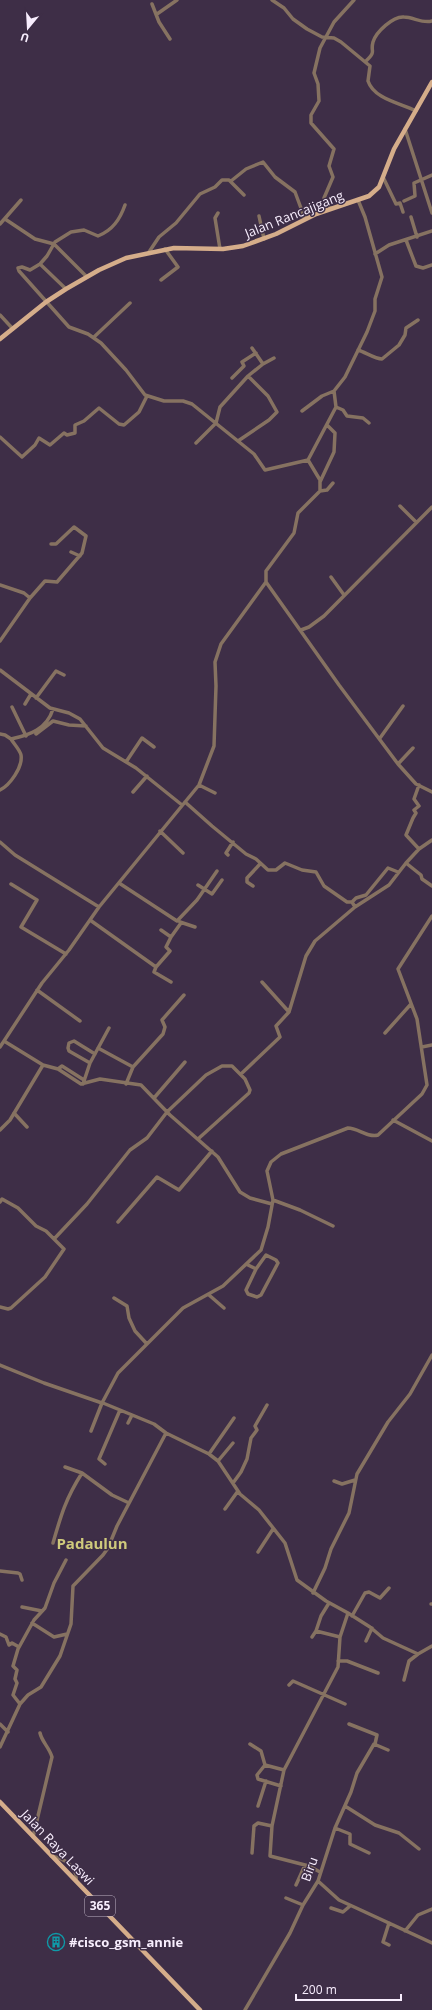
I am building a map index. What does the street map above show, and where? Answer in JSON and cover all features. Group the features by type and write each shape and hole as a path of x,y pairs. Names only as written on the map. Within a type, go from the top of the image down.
{"main road":[{"name":"Jalan Rancajigang","path":"0,339 46,302 87,277 116,262 149,252 165,249 220,249 244,246 264,239 305,219 358,200 377,190 392,154 432,82"},
{"name":"Jalan Raya Laswi","path":"0,1802 75,1882 126,1932 200,2010"}],"street":[{"path":"157,14 177,0"},
{"path":"272,0 284,8 293,19 307,29 326,38 341,42 366,61 370,66 367,80 372,90 386,99 416,111"},
{"path":"331,209 324,198 333,177 329,166 334,149 320,135 319,130 311,124 310,116 319,101 318,84 314,73 319,52 326,38 337,18 354,0"},
{"path":"152,4 159,22 170,38"},
{"path":"366,61 373,54 374,40 389,22 404,17 426,22 432,21"},
{"path":"432,77 432,82"},
{"path":"405,129 432,213"},
{"path":"231,181 246,168 263,162 275,177 295,192 305,219"},
{"path":"404,201 415,196 414,183 432,175"},
{"path":"383,177 396,204 400,203 403,212"},
{"path":"149,252 159,237 176,223 200,194 215,187 222,180 227,179 231,181 244,196"},
{"path":"0,224 21,200"},
{"path":"302,411 326,394 334,391 351,368 372,320 375,299 382,278 365,217 358,200"},
{"path":"125,205 118,222 100,236 83,230 71,232 54,244 49,254 40,264 29,270 22,267 18,269 37,289 46,302 68,327 94,337 148,396 168,401 182,401 197,407 256,456 265,470 308,460 336,406 334,391"},
{"path":"218,213 215,218 220,249"},
{"path":"259,216 264,239"},
{"path":"411,217 417,237"},
{"path":"5,218 35,239 54,244 87,277"},
{"path":"375,254 386,246 432,231"},
{"path":"406,240 416,266 422,268 432,265"},
{"path":"161,280 178,267 165,249"},
{"path":"40,264 66,289"},
{"path":"94,337 130,303"},
{"path":"0,315 13,329"},
{"path":"358,350 369,354 378,360 382,359 398,345 405,335 406,328 418,320"},
{"path":"252,348 263,364"},
{"path":"232,378 244,366 242,362 256,353"},
{"path":"196,443 216,423 220,406 248,376 263,364 274,358"},
{"path":"238,442 269,420 277,412 268,396 248,376"},
{"path":"0,437 22,457 40,438 50,445 64,433 67,435 75,433 75,425 84,421 99,408 119,424 124,425 138,412 148,396"},
{"path":"336,406 349,417 363,418 370,423"},
{"path":"320,482 335,449 335,433 327,425"},
{"path":"308,460 320,482 320,491"},
{"path":"0,1047 37,990 66,954 118,883 199,785 214,746 216,686 215,662 217,653 221,644 266,582 266,571 294,533 298,513 320,491 327,490 333,483"},
{"path":"400,506 416,522"},
{"path":"301,630 309,628 324,616 401,540 416,522 425,516 432,507"},
{"path":"0,641 30,598 45,580 54,582 59,581 80,556 85,547 86,536 74,527 56,544 51,544"},
{"path":"71,552 80,556"},
{"path":"331,577 344,595"},
{"path":"266,582 339,685 398,764 419,785 432,792"},
{"path":"0,585 24,593 30,598"},
{"path":"36,698 56,671 64,675"},
{"path":"1,672 53,709 73,715 86,726 103,748 147,776 233,842 246,854 256,859 270,871 285,863 302,870 316,872 324,886 347,902 352,902 356,898 366,895 388,868 398,872"},
{"path":"25,704 31,694"},
{"path":"380,738 403,706"},
{"path":"12,707 26,736"},
{"path":"11,739 26,736 42,726 50,718 53,709"},
{"path":"36,734 52,722 74,726 86,726"},
{"path":"0,734 5,734 11,739 21,754 21,759 14,777 0,790"},
{"path":"126,762 142,738 154,747"},
{"path":"398,764 413,748"},
{"path":"133,792 147,776"},
{"path":"199,785 215,793"},
{"path":"419,785 414,799 419,806 414,810 416,814 406,834 419,849"},
{"path":"160,831 183,853"},
{"path":"241,1074 280,1038 276,1026 289,1012 293,1004 295,992 306,956 315,941 355,907 389,885 398,872 419,849 432,840"},
{"path":"0,842 16,855 100,907"},
{"path":"228,855 226,853 233,842"},
{"path":"406,863 421,875 422,879 432,886"},
{"path":"253,886 247,882 247,878 260,864"},
{"path":"177,920 197,900 217,871"},
{"path":"198,885 214,894 222,880"},
{"path":"118,883 181,923 195,927"},
{"path":"12,884 37,900 21,926 66,954"},
{"path":"352,902 355,907"},
{"path":"91,1431 118,1374 183,1308 223,1286 262,1247 273,1200 267,1172 275,1158 348,1128 354,1128 375,1136 422,1094 426,1088 422,1047 417,1018 398,969 432,916"},
{"path":"90,920 156,967"},
{"path":"171,982 154,972 156,967 170,951 166,947 181,923"},
{"path":"161,930 171,937"},
{"path":"262,982 289,1012"},
{"path":"37,990 80,1021"},
{"path":"126,1084 133,1067 164,1034 166,1027 162,1020 184,995"},
{"path":"385,1033 411,1004"},
{"path":"84,1082 90,1063 109,1028"},
{"path":"4,1041 43,1066 58,1069 73,1081 84,1082 100,1079 141,1085 168,1112 218,1156 240,1192 250,1198 272,1204"},
{"path":"90,1063 69,1051 68,1046 70,1042 74,1041 95,1054"},
{"path":"422,1047 432,1045"},
{"path":"98,1048 133,1067"},
{"path":"154,1098 185,1062"},
{"path":"0,1130 14,1113 43,1066"},
{"path":"58,1069 62,1066 84,1082"},
{"path":"54,1239 87,1204 130,1150 147,1138 168,1112 206,1075 222,1066 232,1066 241,1074 250,1090 247,1096 198,1139"},
{"path":"14,1113 27,1126"},
{"path":"393,1120 432,1141"},
{"path":"118,1222 157,1177 179,1190 212,1151"},
{"path":"0,1202 2,1199 18,1208 32,1223 46,1231 62,1247 63,1250 56,1258 45,1277 11,1308 8,1309 0,1307"},
{"path":"273,1200 300,1210 333,1226"},
{"path":"266,1255 276,1260 278,1263 261,1295 257,1297 248,1294 246,1290 256,1269 266,1255"},
{"path":"246,1264 256,1269"},
{"path":"209,1295 224,1308"},
{"path":"114,1298 127,1306 129,1318 135,1331 147,1344"},
{"path":"314,1592 325,1568 334,1542 348,1513 357,1474 379,1436 410,1394 432,1355"},
{"path":"0,1365 44,1383 103,1403 154,1424 166,1433 209,1454 218,1461 238,1491 259,1510 288,1547 295,1577 329,1603 372,1628 383,1638 418,1654"},
{"path":"233,1483 245,1464 251,1438 256,1431 256,1425 267,1405"},
{"path":"105,1464 99,1458 120,1410"},
{"path":"128,1423 132,1415"},
{"path":"209,1454 234,1418"},
{"path":"0,1747 20,1704 28,1695 41,1687 60,1656 73,1614 72,1588 103,1555 166,1433"},
{"path":"218,1461 233,1443"},
{"path":"65,1467 82,1473 112,1495 129,1503"},
{"path":"53,1543 63,1507 82,1473"},
{"path":"334,1481 342,1484 355,1480"},
{"path":"225,1509 238,1491"},
{"path":"258,1552 273,1529"},
{"path":"20,1704 13,1695 17,1683 15,1679 17,1670 13,1667 14,1662 19,1647 32,1623 42,1611 66,1560"},
{"path":"0,1572 18,1573 20,1574 22,1580"},
{"path":"352,1616 365,1593 369,1592 380,1598 389,1588"},
{"path":"312,1637 316,1631 321,1616 329,1603"},
{"path":"22,1607 42,1611"},
{"path":"320,1872 305,1865 270,1856 272,1826 284,1770 338,1667 340,1637 348,1613"},
{"path":"32,1623 54,1636 67,1634"},
{"path":"366,1641 372,1628"},
{"path":"316,1631 340,1637"},
{"path":"0,1634 6,1637 9,1644 12,1643 19,1647"},
{"path":"404,1680 409,1662 418,1654 432,1646"},
{"path":"338,1661 347,1660 378,1673"},
{"path":"289,1685 293,1681 345,1704"},
{"path":"0,1724 8,1732"},
{"path":"349,1724 377,1735 375,1744 388,1750"},
{"path":"33,1838 52,1757 49,1747 42,1740 40,1733"},
{"path":"250,1744 261,1751 265,1765"},
{"name":"Biru","path":"245,2010 290,1933 303,1905 318,1881 335,1828 360,1765 375,1744"},
{"path":"265,1765 284,1770"},
{"path":"265,1765 256,1777 281,1786"},
{"path":"258,1806 266,1781"},
{"path":"345,1806 375,1825 399,1833 411,1845 419,1849"},
{"path":"252,1853 254,1826 258,1823 272,1826"},
{"path":"335,1828 350,1834 350,1844 369,1853"},
{"path":"50,1855 60,1858 73,1868 77,1875 75,1882"},
{"path":"296,1885 305,1865"},
{"path":"318,1881 332,1895 350,1906 432,1943"},
{"path":"286,1898 303,1905"},
{"path":"331,1908 342,1912 350,1906"},
{"path":"405,1931 418,1915 432,1908"},
{"path":"389,1923 383,1942 389,1945"}],"place":[{"name":"#cisco_gsm_annie","path":"56,1942"}],"district":[{"name":"Padaulun","path":"92,1544"}]}
